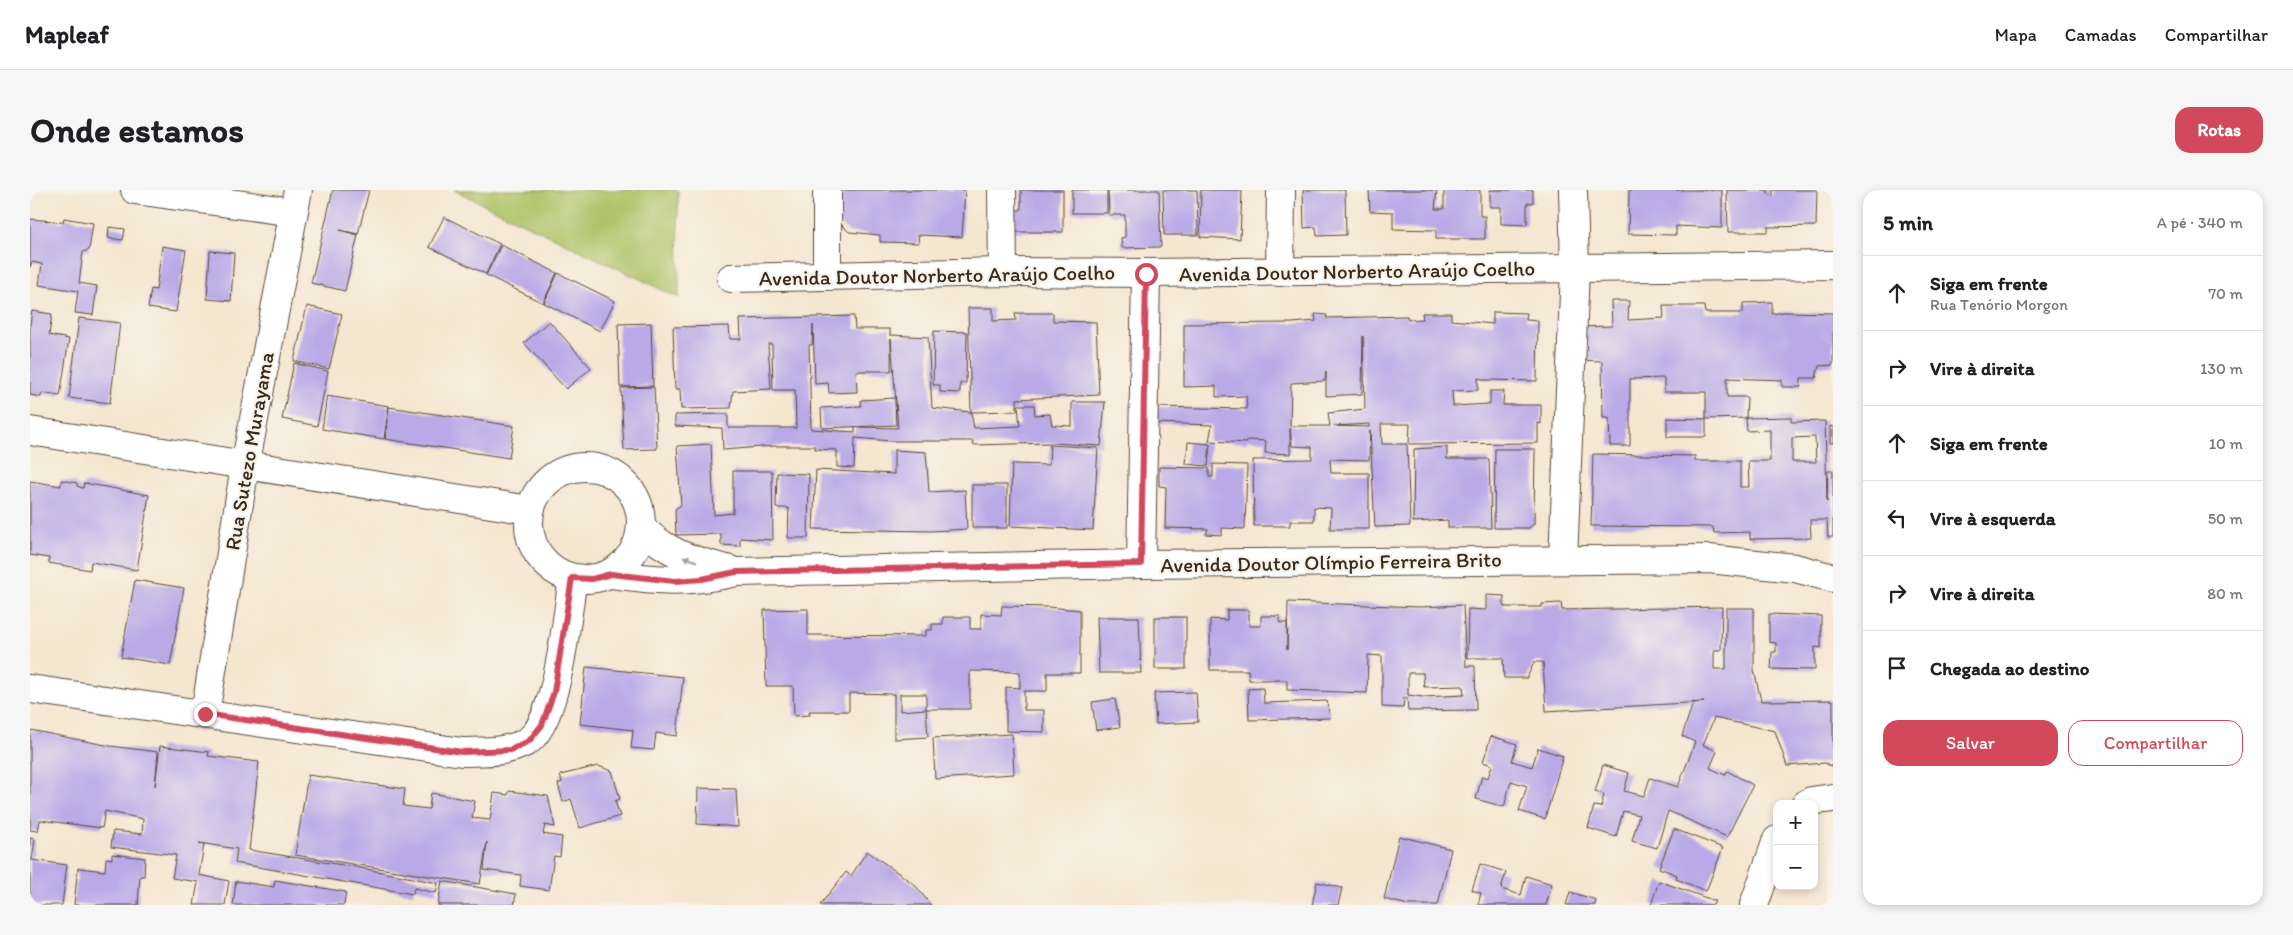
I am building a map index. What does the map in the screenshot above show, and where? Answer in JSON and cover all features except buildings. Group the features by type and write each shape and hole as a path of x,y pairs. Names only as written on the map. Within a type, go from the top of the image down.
{"street":[{"path":"135,190 296,201"},
{"path":"826,190 827,275"},
{"path":"1002,190 1003,272"},
{"path":"1280,272 1281,190"},
{"path":"1563,560 1574,269 1573,190"},
{"name":"Rua Sutezo Murayama","path":"205,714 245,466 296,201"},
{"name":"Avenida Doutor Norberto Araújo Coelho","path":"731,278 1003,272 1146,274 1833,265"},
{"path":"1141,564 1146,274"},
{"path":"30,431 530,510"},
{"path":"585,466 603,469 620,478 633,492 640,509 642,528 637,546 626,562 611,574 592,579 572,578 556,571 542,560 533,545 528,528 530,510 537,493 550,478 566,469 585,466"},
{"name":"Avenida Doutor Olímpio Ferreira Brito","path":"642,528 665,548 678,555 736,572"},
{"name":"Avenida Doutor Olímpio Ferreira Brito","path":"611,574 675,581 702,579 736,572 1141,564 1709,559 1795,568 1833,578"},
{"path":"30,689 462,752 510,750 529,741 542,725 554,692 572,578"},
{"path":"1818,800 1833,798"},
{"path":"1754,905 1775,845"}],"green space":[{"path":"454,190 678,190 679,298"}],"route":[{"path":"205,714 462,752 510,750 529,741 542,725 554,692 572,578 592,579 611,574 675,581 702,579 736,572 1141,564 1146,274"}]}
